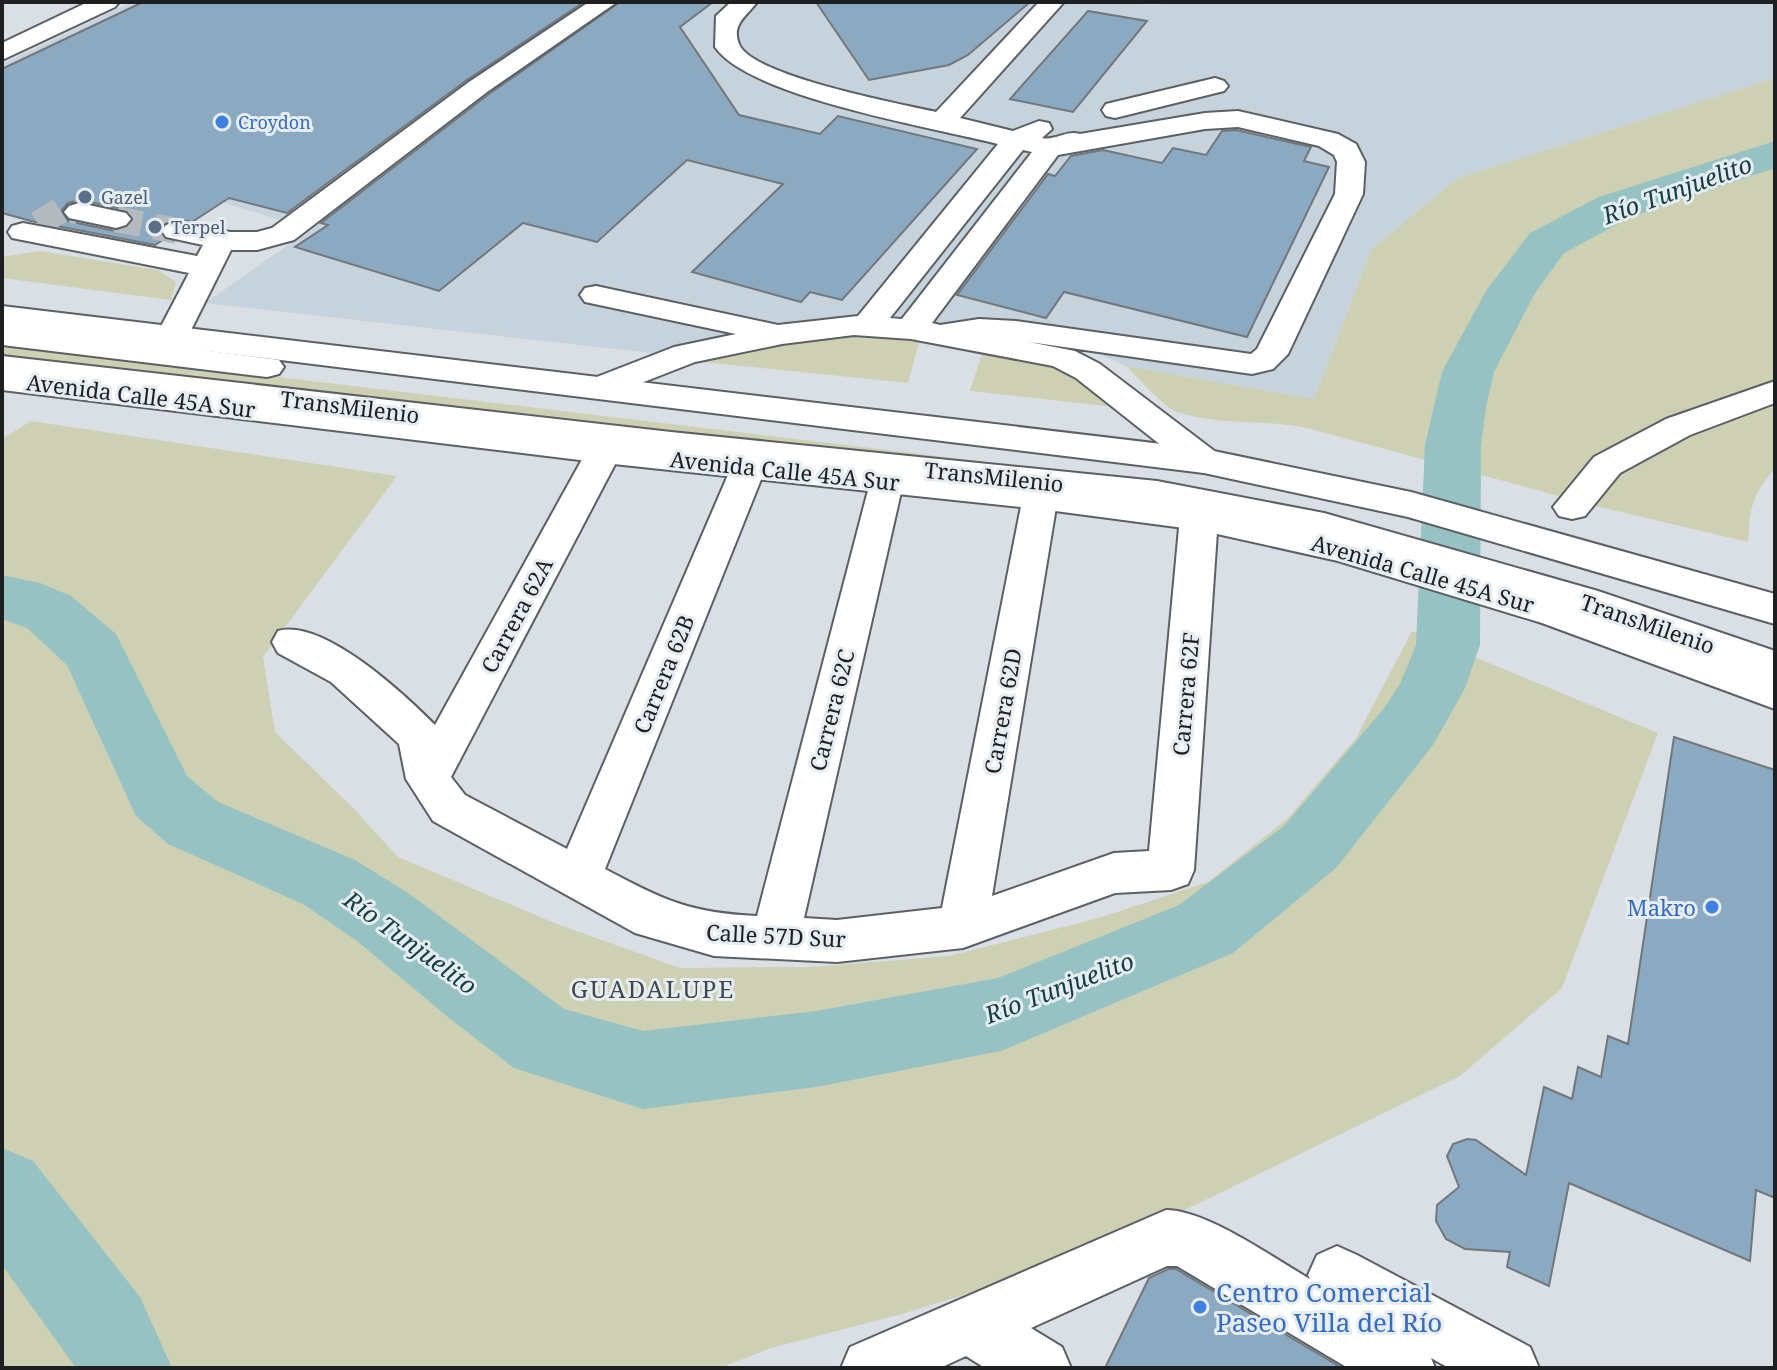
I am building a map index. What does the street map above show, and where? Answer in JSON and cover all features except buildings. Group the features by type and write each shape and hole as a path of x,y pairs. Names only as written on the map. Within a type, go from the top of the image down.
{"highway":[{"name":"Avenida Calle 45A Sur","path":"2,316 1204,461 1402,537 1555,581"},
{"name":"Avenida Calle 45A Sur","path":"2,379 604,451 1040,496 1199,517 1287,534 1402,537 1555,581"},
{"path":"1555,581 1775,609"},
{"path":"1555,581 1775,692"}],"street":[{"path":"2,28 56,2"},
{"path":"2,53 107,2"},
{"path":"21,233 214,254 283,234 478,87 605,2"},
{"path":"745,2 728,16 725,37 727,47 736,58 771,77 807,89 941,123 1049,148 1205,121 1238,119 1267,124 1340,145 1346,150 1351,162 1349,194 1271,354 1261,362 1252,364 1186,357 1103,340 985,327 927,332"},
{"path":"941,123 1052,2"},
{"path":"867,325 1016,140 1044,126 1215,86"},
{"path":"927,332 1049,148 1099,131 1245,106"},
{"path":"79,212 116,219"},
{"path":"177,231 214,254"},
{"path":"172,336 214,254"},
{"path":"596,295 782,334"},
{"path":"601,387 686,354 782,334 867,325 927,332 1063,358 1088,371 1204,461"},
{"name":"TransMilenio","path":"2,335 1180,479 1260,494 1402,537"},
{"name":"TransMilenio","path":"2,366 662,442 1157,493 1324,526 1402,537"},
{"path":"1572,507 1607,465 1678,427 1775,391"},
{"name":"Carrera 62A","path":"428,779 604,451"},
{"name":"Carrera 62B","path":"577,880 748,467"},
{"name":"Carrera 62C","path":"775,939 887,481"},
{"name":"Carrera 62D","path":"963,927 1040,496"},
{"name":"Carrera 62F","path":"1171,870 1199,517"},
{"name":"TransMilenio","path":"1555,581 1775,638"},
{"name":"TransMilenio","path":"1555,581 1775,667"},
{"name":"Calle 57D Sur","path":"292,642 346,671 420,737 428,779 449,808 652,918 714,935 837,941 963,927 1114,873 1171,870"},
{"path":"871,1368 1149,1242 1166,1238 1183,1238 1405,1368"},
{"path":"1337,1275 1509,1368"},
{"path":"970,1325 1041,1368"}],"shaded area":[{"path":"132,2 1098,2 1152,5 1195,2 1775,2 1775,78 1458,178 1371,250 1314,399 1126,366 1070,341 850,315 651,353 205,303 311,229 57,153 2,183 2,64"}],"green space":[{"path":"1775,78 1775,469 1753,503 1748,542 1596,506 1307,428 1209,419 1177,412 1126,366 1314,399 1371,250 1458,178"},
{"path":"40,251 158,270 176,282 171,300 2,278 2,257"},
{"path":"860,335 919,342 908,383 704,362 825,336"},
{"path":"2,344 1046,469 1045,475 2,357"},
{"path":"983,351 1044,360 1079,375 1124,408 970,391"},
{"path":"31,421 397,476 263,657 275,732 398,857 557,924 680,968 811,967 949,956 1099,918 1208,882 1287,819 1356,738 1412,631 1658,733 1562,988 1460,1076 1160,1222 1018,1278 902,1314 771,1348 720,1368 2,1368 2,439"}],"waterway":[{"name":"Río Tunjuelito","path":"2,597 18,599 49,612 93,651 161,796 193,823 329,882 384,918 477,993 543,1041 643,1070 816,1049 1001,1014 1206,929 1310,847 1409,726 1432,688 1448,645 1453,445 1459,407 1468,372 1511,291 1547,243 1615,207 1775,154"},
{"name":"Río Tunjuelito","path":"2,1192 107,1330 125,1368"}],"tunnel":[{"path":"38,224 64,208 79,212"},
{"path":"116,219 177,231"}],"place":[{"name":"Croydon","path":"222,122"},
{"name":"Gazel","path":"85,197"},
{"name":"Terpel","path":"155,227"},
{"name":"Makro","path":"1712,907"},
{"name":"Centro Comercial Paseo Villa del Río","path":"1200,1307"}],"district":[{"name":"GUADALUPE","path":"653,988"}]}
